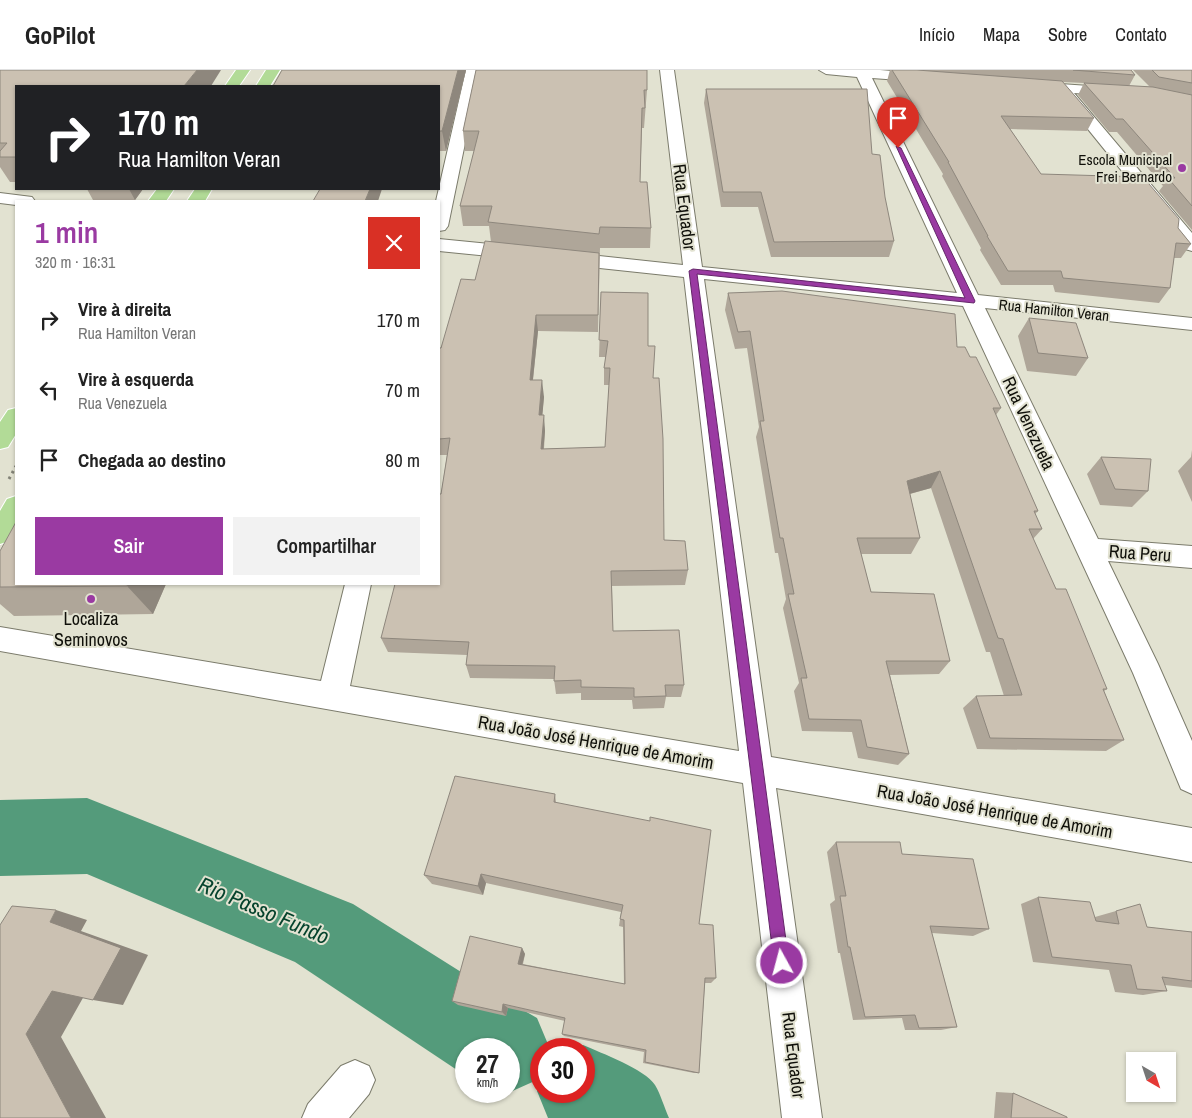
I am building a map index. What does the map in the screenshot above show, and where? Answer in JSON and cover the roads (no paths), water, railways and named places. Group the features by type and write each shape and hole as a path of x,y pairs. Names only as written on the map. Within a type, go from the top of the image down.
{"main road":[{"path":"233,85 243,70"},
{"path":"264,85 273,70"},
{"path":"0,441 15,418"},
{"path":"0,534 15,508"}],"street":[{"path":"440,222 474,70"},
{"name":"Rua Equador","path":"667,70 802,1118"},
{"path":"826,70 862,71 938,78"},
{"name":"Rua Venezuela","path":"862,71 1148,673 1192,778"},
{"path":"1132,79 1146,94"},
{"path":"1015,84 1146,94 1192,103"},
{"path":"1062,88 1192,245"},
{"path":"0,198 17,200"},
{"name":"Rua Hamilton Veran","path":"440,245 1192,324"},
{"name":"Rua Peru","path":"1089,549 1192,557"},
{"path":"333,696 358,585"},
{"name":"Rua João José Henrique de Amorim","path":"0,639 1192,845"},
{"path":"322,1118 355,1080"}],"waterway":[{"name":"Rio Passo Fundo","path":"0,838 87,836 324,933 487,1038"},
{"name":"Rio Passo Fundo","path":"595,1098 616,1110 622,1118"}],"place":[{"name":"Escola Municipal Frei Bernardo","path":"1182,168"},
{"name":"Localiza Seminovos","path":"91,599"}]}
